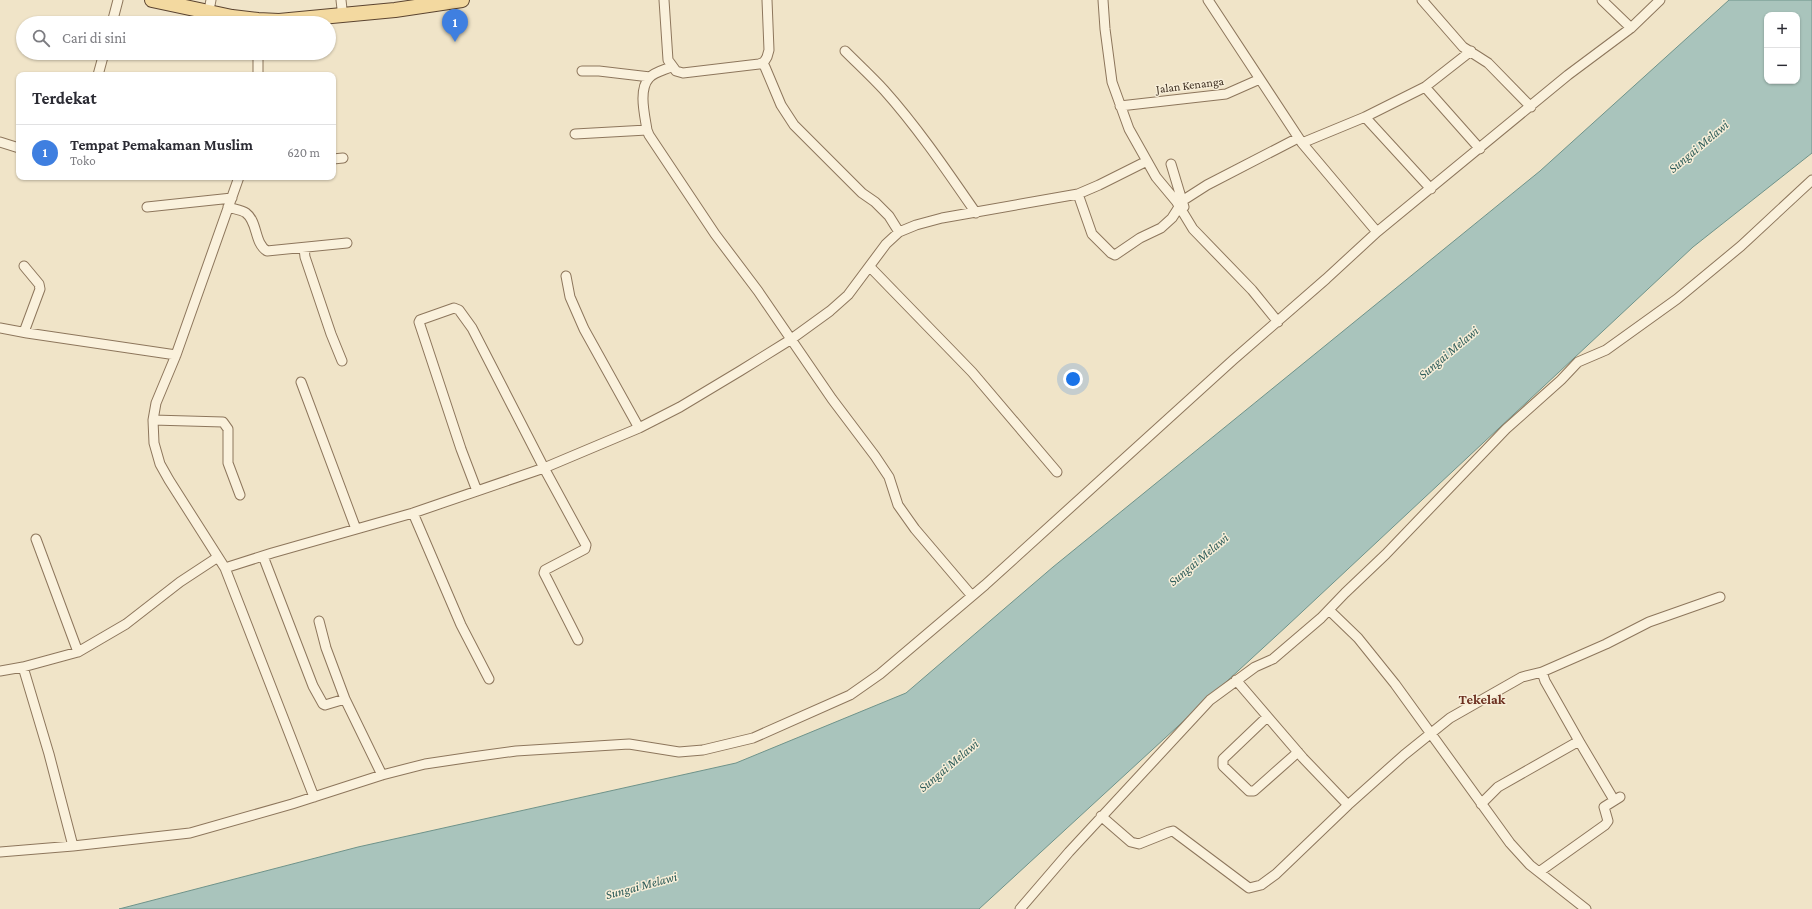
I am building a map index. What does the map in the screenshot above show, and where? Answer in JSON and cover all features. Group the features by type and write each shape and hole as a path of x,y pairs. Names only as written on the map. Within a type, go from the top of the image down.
{"main road":[{"path":"152,0 208,13 233,16"},
{"path":"185,0 211,3 249,16"},
{"path":"282,16 298,14 341,4 422,0"},
{"path":"336,16 371,13 462,0"}],"street":[{"path":"114,16 118,0"},
{"path":"664,0 668,60 671,67 676,71 683,73 762,63 767,57 769,50 767,0"},
{"path":"1103,0 1108,60 1112,82 1120,106 1129,129 1156,176 1179,201"},
{"path":"1208,0 1300,141 1377,232"},
{"path":"1422,0 1467,49 1488,63 1531,107"},
{"path":"1602,0 1630,28"},
{"path":"0,852 73,846 190,833 314,797 382,775 425,764 516,751 629,744 679,752 703,750 734,744 788,724 850,695 880,674 972,596 1377,232 1630,28 1660,0"},
{"path":"1078,194 1092,234 1111,253 1115,255 1140,238 1161,228 1172,218 1179,201 1207,185 1300,141 1365,117 1425,87 1467,49"},
{"path":"845,51 884,90 901,111 941,163 976,213"},
{"path":"99,72 102,60"},
{"path":"258,60 258,72"},
{"path":"762,63 766,68 781,105 794,125 862,193 875,202 889,216 899,232"},
{"path":"671,67 650,77 646,82 643,94 647,130 684,188 758,291 790,340 889,477 898,505 915,529 972,596"},
{"path":"582,70 650,77"},
{"name":"Jalan Kenanga","path":"1120,106 1226,94 1260,79"},
{"path":"1425,87 1480,149"},
{"path":"1365,117 1431,189"},
{"path":"575,134 647,130"},
{"path":"0,142 16,147"},
{"path":"336,159 343,158"},
{"path":"225,568 413,513 544,468 639,428 680,408 790,340 830,311 848,295 886,244 899,232 922,223 1078,194 1147,161"},
{"path":"1171,164 1179,201 1194,230 1252,290 1278,322"},
{"path":"238,180 176,354 156,403 152,420 154,443 160,464 225,568 314,797"},
{"path":"1020,909 1069,852 1210,700 1255,667 1273,659 1329,610 1344,593 1386,554 1506,428 1561,380 1578,362 1606,350 1678,299 1741,246 1812,180"},
{"path":"147,207 232,198"},
{"path":"228,207 245,212 250,217 261,246 267,251 347,243"},
{"path":"304,248 305,258 331,334 342,361"},
{"path":"24,266 40,284 40,289 24,332"},
{"path":"870,267 972,372 1057,472"},
{"path":"566,276 570,297 584,329 639,428"},
{"path":"477,491 458,441 419,325 420,320 440,312 456,308 466,320 586,545 585,549 545,570 544,572 578,640"},
{"path":"0,328 176,354"},
{"path":"301,382 356,529"},
{"path":"152,420 223,422 226,424 228,429 228,463 240,495"},
{"path":"413,513 461,625 489,679"},
{"path":"36,539 78,652"},
{"path":"263,556 313,686 323,704 325,705 345,698"},
{"path":"0,671 23,667 78,652 126,624 180,582 218,557"},
{"path":"1102,816 1131,842 1139,844 1169,832 1173,832 1249,888 1261,886 1276,874 1348,805 1404,755 1450,718 1522,677 1542,672 1606,644 1649,622 1720,597"},
{"path":"1329,610 1358,638 1395,684 1510,843 1539,872 1586,909"},
{"path":"319,621 326,648 345,698 382,775"},
{"path":"23,667 49,754 73,846"},
{"path":"1539,872 1607,823 1608,821 1604,808 1605,805 1617,799 1579,741 1545,681 1542,672"},
{"path":"1236,680 1298,752 1348,805"},
{"path":"1267,717 1223,759 1223,766 1249,791 1254,791 1298,752"},
{"path":"1481,804 1498,787 1579,741"}],"water":[{"name":"Sungai Melawi","path":"1729,0 1812,0 1812,153 1693,247 1288,625 979,909 119,909 358,847 736,763 906,693 1053,567 1540,171"}],"place":[{"name":"Tempat Pemakaman Muslim","path":"455,42"}],"district":[{"name":"Tekelak","path":"1482,699"}]}
